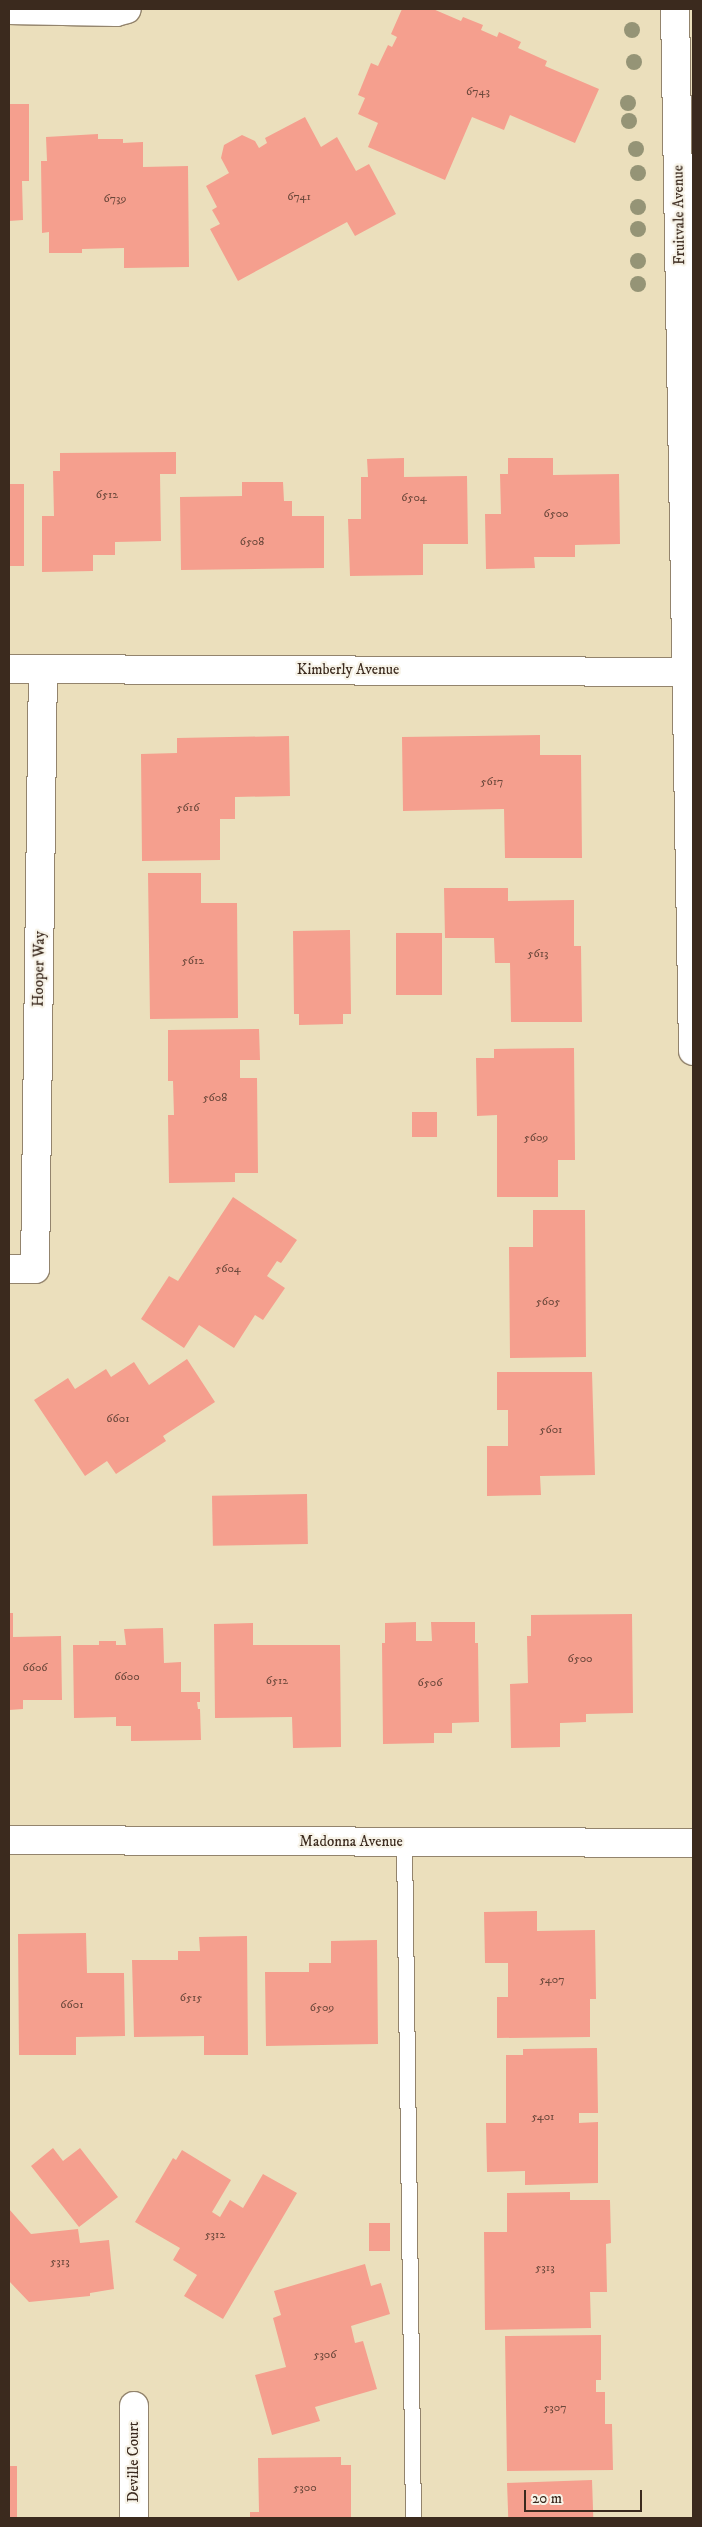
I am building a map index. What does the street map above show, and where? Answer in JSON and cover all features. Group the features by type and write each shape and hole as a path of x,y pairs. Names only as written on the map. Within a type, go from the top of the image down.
{"street":[{"path":"9,10 116,12 127,9"},
{"name":"Fruitvale Avenue","path":"676,9 690,676 693,1051"},
{"name":"Kimberly Avenue","path":"9,669 690,676"},
{"name":"Hooper Way","path":"22,1269 43,669"},
{"name":"Madonna Avenue","path":"9,1840 693,1843"},
{"name":"Deville Court","path":"134,2406 134,2518"}],"lane":[{"path":"404,1842 413,2518"}],"building":[{"path":"402,9 433,9 461,21 463,17 483,25 481,30 497,37 499,32 521,42 518,48 547,61 545,66 599,89 575,143 510,115 504,130 472,117 445,180 368,147 378,123 358,114 365,98 358,95 371,63 378,66 388,45 392,47 397,37 391,34"},
{"path":"9,104 29,104 29,181 22,181 23,220 9,221"},
{"path":"305,117 321,147 337,137 356,171 369,164 396,214 355,236 347,222 238,281 210,229 220,224 212,210 217,207 206,186 229,173 221,158 224,145 242,135 255,141 259,148 267,143 265,138"},
{"path":"98,134 98,139 123,139 123,143 143,142 143,167 188,166 189,267 124,268 124,248 82,249 82,253 49,253 49,232 42,233 41,161 47,161 46,137"},
{"path":"176,452 176,474 160,474 161,541 115,542 115,555 93,555 93,571 42,572 42,516 54,516 53,471 60,471 60,453"},
{"path":"404,458 404,477 467,476 468,544 423,544 423,575 350,576 348,519 361,519 361,477 368,477 367,459"},
{"path":"508,458 553,458 553,475 619,474 620,544 575,545 575,557 534,557 535,568 486,569 485,514 501,514 500,474 508,474"},
{"path":"242,482 283,482 284,501 292,501 292,516 324,516 324,568 181,570 180,497 242,496"},
{"path":"9,484 24,484 24,566 9,566"},
{"path":"540,735 540,755 581,755 582,858 505,858 504,809 403,811 402,737"},
{"path":"289,736 290,796 235,797 235,819 220,819 220,860 142,861 141,754 177,753 177,738"},
{"path":"148,873 201,873 201,903 237,903 238,1018 150,1019"},
{"path":"444,888 508,888 508,901 574,900 574,946 581,946 582,1022 511,1022 510,963 495,963 494,938 445,938"},
{"path":"350,930 351,1014 343,1014 343,1024 299,1025 299,1014 294,1014 293,931"},
{"path":"396,933 442,933 442,995 396,995"},
{"path":"259,1029 260,1060 240,1060 240,1078 257,1078 258,1173 235,1173 235,1182 169,1183 168,1115 174,1115 173,1081 168,1081 168,1030"},
{"path":"574,1048 575,1160 558,1160 558,1197 497,1197 497,1115 477,1116 476,1058 494,1058 494,1049"},
{"path":"412,1112 437,1112 437,1137 412,1137"},
{"path":"233,1197 297,1240 281,1263 277,1261 267,1276 285,1288 263,1320 255,1315 234,1348 199,1325 184,1348 141,1319 169,1276 178,1281"},
{"path":"533,1210 585,1210 586,1357 510,1358 509,1247 533,1247"},
{"path":"187,1359 215,1402 163,1436 166,1441 116,1474 107,1461 85,1476 34,1400 68,1378 75,1389 106,1369 111,1377 134,1362 149,1385"},
{"path":"497,1372 592,1372 595,1475 540,1476 541,1495 487,1496 487,1446 508,1446 508,1410 497,1410"},
{"path":"307,1494 308,1544 213,1546 212,1496"},
{"path":"9,1613 13,1613 13,1637 61,1636 62,1700 23,1700 23,1709 9,1710"},
{"path":"632,1614 633,1713 586,1714 586,1722 560,1723 560,1747 511,1748 510,1684 528,1683 527,1636 531,1636 531,1615"},
{"path":"416,1622 416,1641 432,1641 431,1622 475,1622 475,1643 478,1643 479,1722 452,1723 452,1733 434,1733 434,1743 383,1744 382,1643 385,1643 385,1623"},
{"path":"253,1623 253,1645 340,1645 341,1747 293,1748 292,1717 215,1718 214,1624"},
{"path":"163,1628 164,1663 181,1662 181,1692 200,1692 200,1702 197,1702 198,1709 200,1709 201,1740 131,1741 131,1726 116,1726 116,1717 74,1718 73,1645 99,1645 99,1641 116,1641 116,1645 126,1645 124,1629"},
{"path":"537,1911 537,1931 595,1930 596,1999 590,1999 590,2037 497,2038 497,1997 508,1997 508,1963 485,1963 484,1912"},
{"path":"86,1933 87,1973 124,1973 125,2036 76,2037 76,2055 19,2055 18,1934"},
{"path":"247,1936 248,2055 204,2055 204,2036 134,2037 132,1960 178,1960 178,1951 200,1951 199,1937"},
{"path":"377,1940 378,2044 266,2046 265,1972 309,1972 309,1963 331,1963 331,1941"},
{"path":"597,2048 598,2113 579,2113 579,2123 598,2122 598,2183 525,2185 525,2171 487,2172 486,2123 506,2123 506,2055 523,2055 523,2049"},
{"path":"53,2148 63,2161 80,2148 118,2197 79,2227 31,2166"},
{"path":"182,2150 231,2180 212,2212 220,2217 230,2200 243,2208 263,2174 297,2193 223,2319 184,2296 197,2275 173,2260 180,2248 135,2222 173,2158 176,2160"},
{"path":"570,2192 570,2200 610,2200 611,2243 606,2244 607,2292 590,2292 591,2328 485,2330 484,2232 507,2232 507,2193"},
{"path":"9,2209 31,2234 78,2229 80,2243 109,2240 114,2289 90,2293 90,2296 29,2302 9,2281"},
{"path":"369,2223 390,2223 390,2251 369,2251"},
{"path":"365,2264 371,2286 381,2283 390,2314 351,2326 355,2343 363,2341 377,2389 315,2407 320,2421 272,2435 255,2375 286,2367 273,2318 281,2315 274,2291"},
{"path":"601,2335 601,2380 596,2380 596,2392 605,2392 605,2424 612,2424 613,2470 507,2471 505,2336"},
{"path":"341,2457 341,2465 351,2465 351,2518 250,2518 250,2512 259,2512 258,2458"},
{"path":"9,2466 17,2466 17,2518 9,2518"},
{"path":"592,2480 593,2518 508,2518 507,2483"}]}
